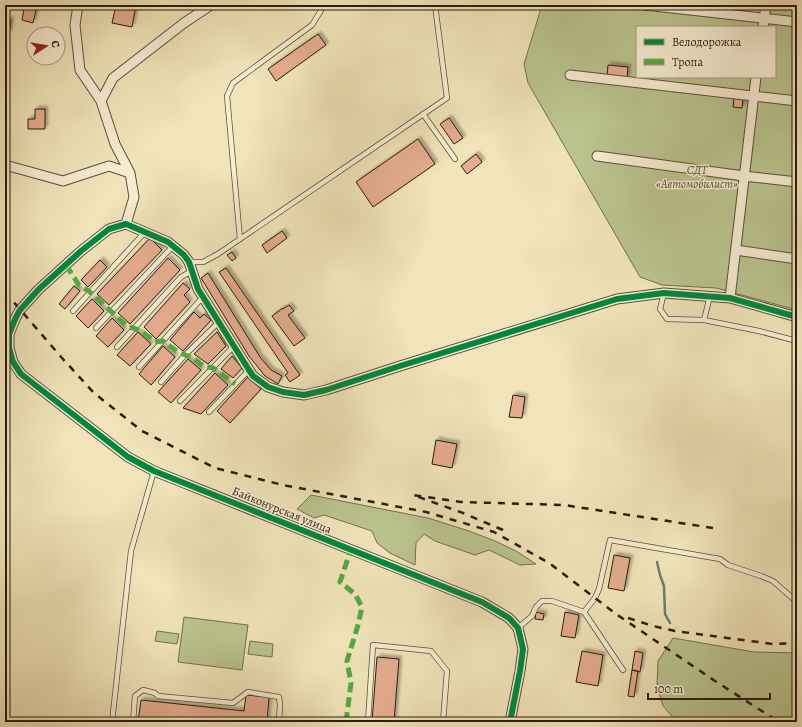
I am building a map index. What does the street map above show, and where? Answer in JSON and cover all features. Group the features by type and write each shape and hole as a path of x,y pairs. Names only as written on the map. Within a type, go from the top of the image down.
{"street":[{"path":"78,5 75,25 80,70 101,101 115,144 130,173 134,197 126,224 168,242 184,255 191,267 198,289 248,370 253,376 268,387 283,392 304,394 326,390 617,299 664,293 710,296 730,298 797,317"},
{"path":"101,101 113,78 184,23 211,5"},
{"path":"645,5 764,23 797,22"},
{"path":"764,23 766,5"},
{"path":"570,75 797,101"},
{"path":"730,298 756,78"},
{"path":"597,156 797,182"},
{"path":"5,165 63,181 109,166 130,173"},
{"name":"Байконурская улица","path":"126,224 109,229 38,290 20,310 7,332 7,347 13,362 21,374 128,457 154,471 482,602 508,618 518,628"},
{"path":"736,250 797,259"},
{"path":"510,722 523,649 518,628"}],"lane":[{"path":"240,239 227,96 233,82 312,24 324,5"},
{"path":"117,347 191,267 218,254 447,98 435,5"},
{"path":"423,114 455,159"},
{"path":"72,311 145,232"},
{"path":"96,328 173,246"},
{"path":"664,293 660,309 667,319 704,320 759,331 797,341"},
{"path":"704,320 710,296"},
{"path":"140,367 203,297"},
{"path":"161,382 185,355 219,322"},
{"path":"180,401 234,346"},
{"path":"209,412 248,370"},
{"path":"112,722 131,551 154,471"},
{"path":"584,612 595,598 599,589 610,540 720,559 728,565 761,576 773,582 797,602"},
{"path":"518,628 532,616 536,607 542,601 552,600 584,612 623,670"},
{"path":"368,722 374,645 431,651 448,671 443,722"},
{"path":"132,722 135,696 142,690 155,693 158,696 233,703 248,692 279,697 279,722"}],"green space":[{"name":"СДТ «Автомобилист»","path":"542,5 797,5 797,310 716,288 662,285 640,277 528,83 524,64"},
{"path":"311,495 428,518 495,541 516,551 536,564 520,565 489,550 475,555 435,541 424,534 416,543 415,565 390,553 377,543 372,531 324,515 314,518 297,509"},
{"path":"184,617 248,625 242,670 178,662"},
{"path":"157,631 179,634 177,644 155,641"},
{"path":"673,638 754,652 797,653 797,722 677,722 663,706 657,686 658,661"},
{"path":"250,641 273,644 272,657 248,654"}],"building":[{"path":"116,5 136,5 132,27 112,23"},
{"path":"24,8 36,10 33,23 22,20"},
{"path":"5,19 11,20 9,34 5,33"},
{"path":"318,34 326,45 276,81 268,69"},
{"path":"608,65 628,67 627,79 607,76"},
{"path":"734,98 743,99 742,108 733,107"},
{"path":"35,109 45,109 45,129 28,129 28,119 35,119"},
{"path":"449,118 463,138 454,144 440,124"},
{"path":"418,139 435,164 373,207 356,182"},
{"path":"476,154 482,162 467,174 461,166"},
{"path":"282,231 287,238 267,253 262,245"},
{"path":"150,238 162,250 109,305 97,294"},
{"path":"232,252 236,258 232,261 227,255"},
{"path":"168,258 180,270 130,324 118,313"},
{"path":"100,260 107,267 88,287 81,280"},
{"path":"226,268 300,375 290,382 285,375 288,373 219,272"},
{"path":"208,273 260,357 271,370 282,376 278,384 265,376 249,356 201,278"},
{"path":"183,283 190,289 184,295 190,302 156,339 144,327"},
{"path":"74,286 80,291 65,309 59,304"},
{"path":"92,299 104,311 88,328 76,316"},
{"path":"289,305 294,311 288,315 305,338 294,346 272,316"},
{"path":"194,312 200,318 204,314 211,320 183,351 170,340"},
{"path":"112,318 124,330 108,347 96,336"},
{"path":"138,332 151,344 130,366 117,355"},
{"path":"217,332 226,346 208,364 194,354"},
{"path":"163,346 175,357 151,385 139,374"},
{"path":"232,356 242,368 233,378 221,369"},
{"path":"188,359 201,370 171,403 158,392"},
{"path":"215,373 228,385 201,414 183,408"},
{"path":"248,377 261,389 230,423 217,411"},
{"path":"513,395 525,397 522,418 509,417"},
{"path":"436,440 457,444 452,468 432,464"},
{"path":"614,555 630,558 624,591 608,588"},
{"path":"536,612 544,614 543,620 535,619"},
{"path":"565,612 579,615 575,638 561,636"},
{"path":"582,651 603,655 598,686 576,682"},
{"path":"635,651 643,653 640,672 632,670"},
{"path":"377,657 399,659 394,722 372,722"},
{"path":"632,670 638,671 634,697 628,696"},
{"path":"246,695 269,697 267,722 192,722 171,720 171,722 138,722 141,700 244,711"}],"waterway":[{"path":"657,562 664,586 665,614 670,623"}],"railway":[{"path":"5,292 94,393 142,431 215,468 283,485 426,512 494,532 549,563 616,614 779,722"},
{"path":"503,530 463,513 413,495 461,502 564,505 713,528"},
{"path":"628,618 675,631 773,644 797,643"}],"marked path":[{"path":"66,265 79,285 90,292 128,327 139,330 155,342 163,341 178,352 195,359 203,366 213,368 235,384"},
{"path":"346,722 351,683 347,661 362,607 355,594 340,582 351,549"}],"cycle path":[{"path":"510,722 523,649 518,628 509,618 482,602 154,471 128,457 21,374 13,362 9,348 9,334 20,310 38,290 81,251 109,229 126,224 168,242 184,255 189,262 198,289 253,376 268,387 283,392 304,395 326,390 617,299 664,293 730,298 797,317"}]}
